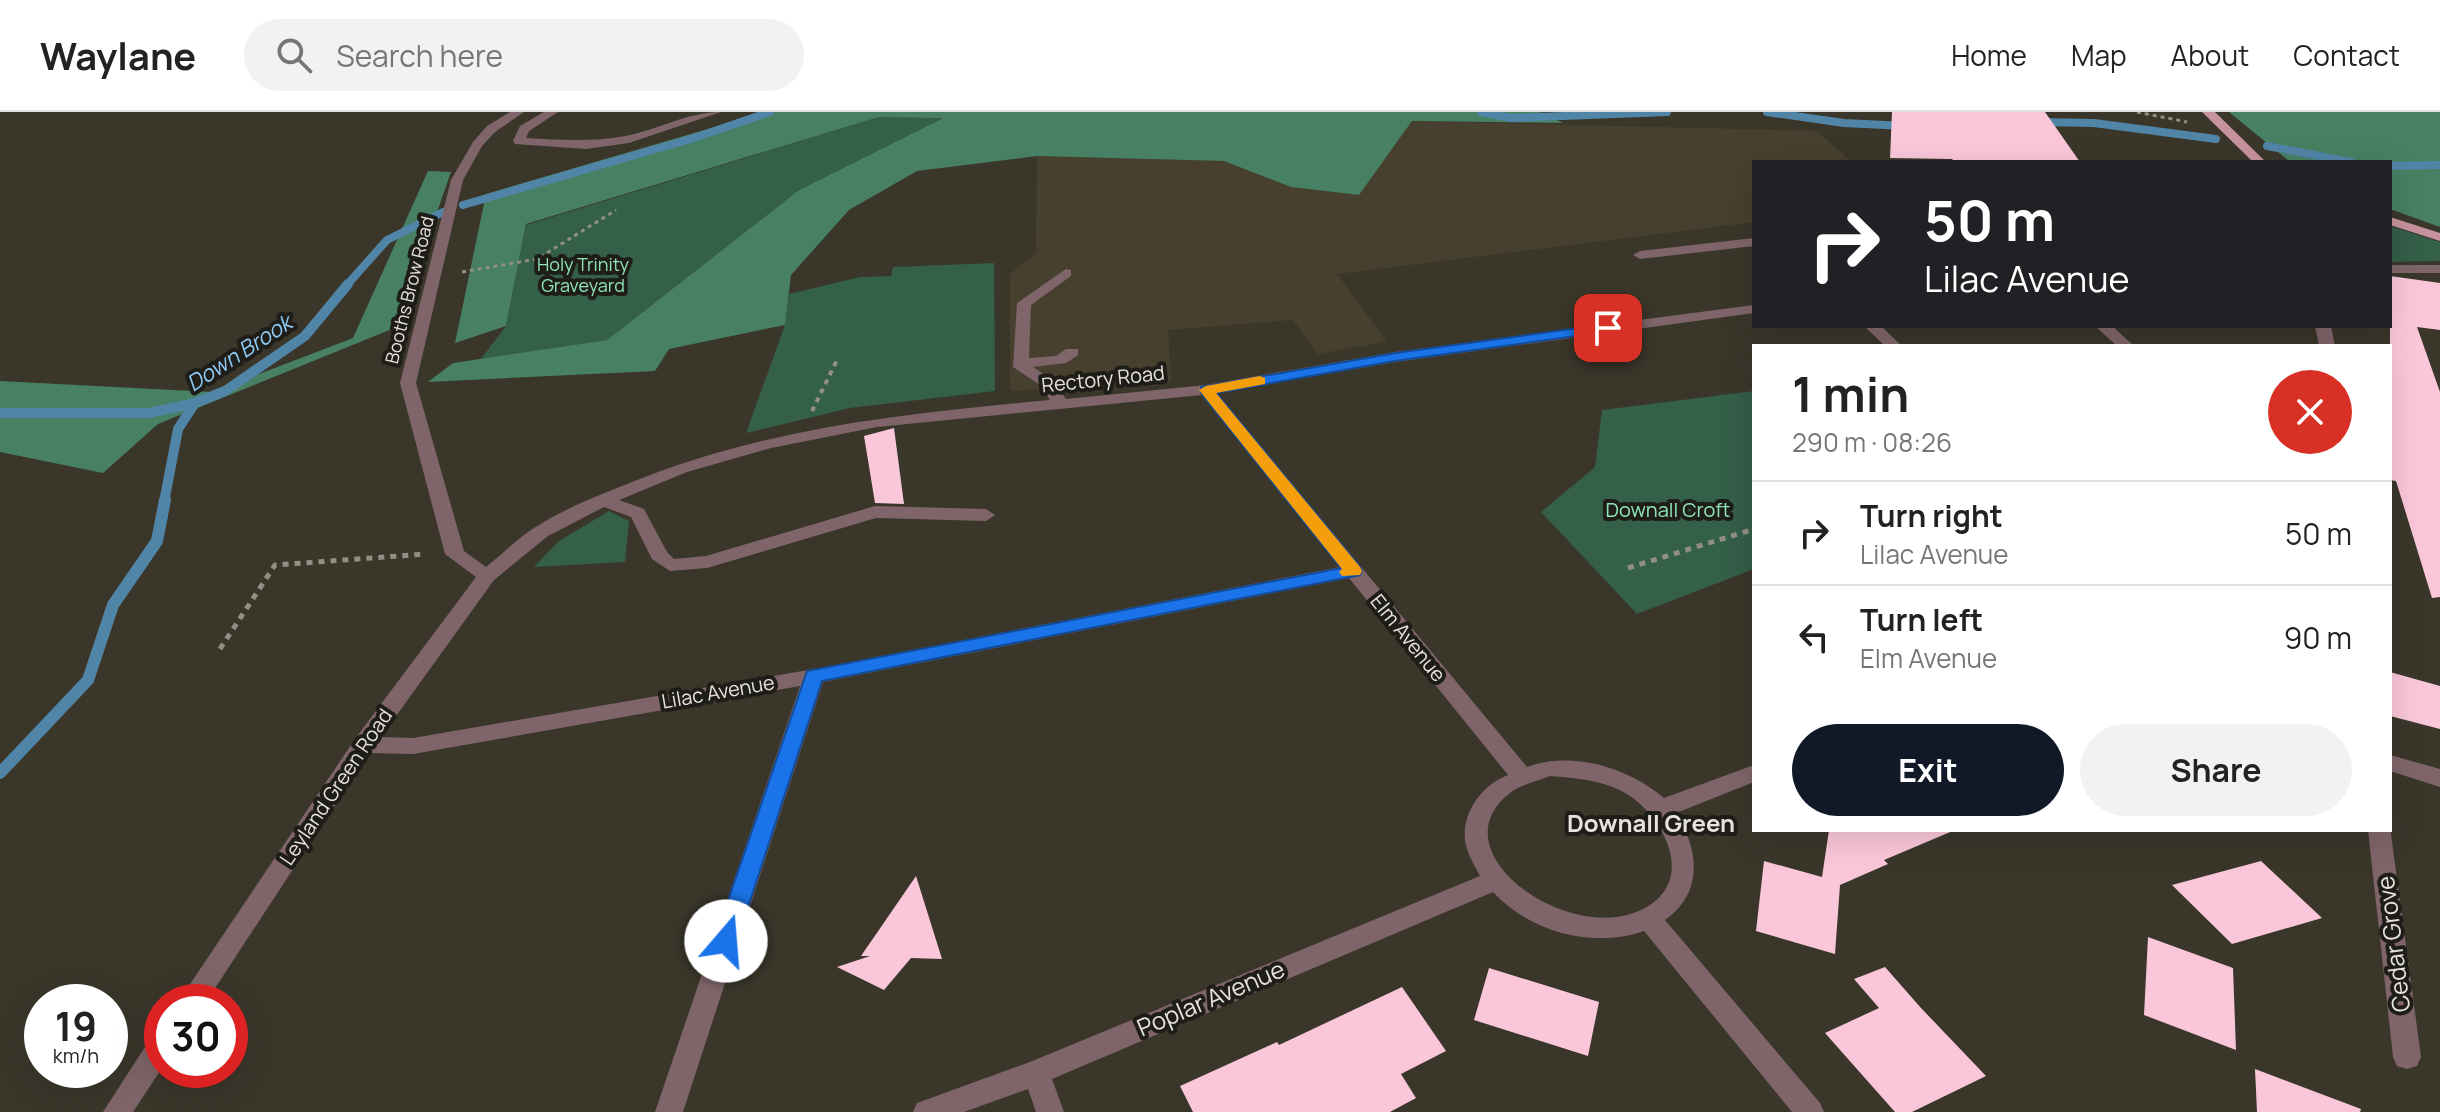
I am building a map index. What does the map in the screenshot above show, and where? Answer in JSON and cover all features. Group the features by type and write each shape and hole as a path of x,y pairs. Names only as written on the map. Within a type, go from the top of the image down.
{"main road":[{"path":"2208,112 2258,160"},
{"path":"2392,222 2440,237"}],"street":[{"name":"Booths Brow Road","path":"455,552 408,383 457,180 477,145 491,129 518,112"},
{"path":"552,112 524,129 516,146 586,145 629,139 715,112"},
{"path":"1640,255 1752,242"},
{"path":"2392,269 2440,269"},
{"path":"1061,406 1056,393 1041,376 1021,367 1021,363 1024,303 1066,273"},
{"name":"Rectory Road","path":"487,576 541,532 603,500 681,468 800,437 877,422 1206,390 1310,376 1395,357 1752,309"},
{"path":"1874,328 1892,344"},
{"path":"2105,328 2124,344"},
{"path":"1021,363 1060,360 1072,352"},
{"name":"Elm Avenue","path":"1206,390 1520,774"},
{"path":"603,500 638,513 659,555 670,565 688,566 875,512 986,515"},
{"path":"455,552 487,576"},
{"name":"Lilac Avenue","path":"363,745 413,746 814,676 1353,571"},
{"name":"Leyland Green Road","path":"203,984 363,745 487,576"},
{"path":"669,1112 814,676"},
{"path":"2392,764 2440,778"},
{"path":"1548,768 1579,769 1609,776 1638,790 1661,809 1678,833 1685,857 1683,881 1671,903 1649,919 1619,928 1584,929 1550,920 1518,903 1494,881 1480,856 1476,830 1481,806 1497,787 1520,774 1548,768"},
{"path":"1661,809 1752,774"},
{"name":"Cedar Grove","path":"2380,832 2407,1057"},
{"name":"Poplar Avenue","path":"927,1112 1036,1073 1494,881"},
{"path":"1649,919 1810,1112"},
{"path":"117,1112 144,1072"},
{"path":"1036,1073 1050,1112"}],"path":[{"path":"434,276 537,259 616,210"},
{"path":"800,437 838,358"},
{"path":"1628,568 1752,530"},
{"path":"220,649 275,565 455,552"}],"shaded area":[{"path":"1412,121 1817,131 1850,160 1752,160 1752,222 1337,274 1387,342 1317,354 1293,320 1168,330 1171,382 1010,391 1010,274 1036,253 1037,156 1224,161 1291,187 1359,195"}],"green space":[{"path":"766,112 1540,112 1563,123 1412,121 1359,195 1291,187 1224,161 1037,156 917,171 849,210 791,275 785,325 669,349 655,371 428,382 453,363 607,340 799,190 943,118 879,117 526,224 506,326 455,343 486,194"},
{"path":"2229,112 2440,112 2440,227 2392,210 2392,160 2288,160"},
{"name":"Holy Trinity Graveyard","path":"879,117 945,117 799,190 607,340 480,360 506,326 526,225"},
{"path":"428,171 451,172 397,327 158,424 103,473 0,452 0,381 212,392 353,338"},
{"path":"2392,227 2440,242 2440,261 2392,262"},
{"path":"994,263 995,391 850,408 746,433 785,325 789,294 860,277 891,276 893,267"},
{"name":"Downall Croft","path":"1752,391 1752,570 1637,614 1541,512 1595,467 1602,410"},
{"path":"609,511 629,521 625,562 534,567 559,541"}],"building":[{"path":"1892,112 2045,112 2079,160 1953,160 1890,158"},
{"path":"2392,276 2440,283 2440,330 2417,327 2440,392 2440,597 2432,598 2396,481 2392,480"},
{"path":"894,428 904,504 875,503 864,436"},
{"path":"2392,673 2440,686 2440,729 2392,717"},
{"path":"1829,832 1950,832 1884,860 1888,864 1840,885 1835,954 1756,931 1764,861 1822,877"},
{"path":"2261,861 2322,918 2232,944 2172,885"},
{"path":"916,876 942,959 911,958 884,990 837,967 870,956 861,956"},
{"path":"2148,937 2233,968 2236,1050 2144,1015"},
{"path":"1885,967 1986,1076 1912,1112 1895,1112 1825,1033 1879,1008 1854,979"},
{"path":"1489,968 1599,1002 1588,1056 1474,1020"},
{"path":"1402,987 1446,1051 1401,1074 1416,1098 1390,1112 1193,1112 1180,1086 1277,1042 1279,1045"},
{"path":"2255,1069 2361,1109 2360,1112 2257,1112"}],"waterway":[{"name":"Down Brook","path":"463,205 694,138 770,112"},
{"name":"Down Brook","path":"1481,112 1511,118 1667,112"},
{"name":"Down Brook","path":"1767,112 1844,123 1906,126"},
{"name":"Down Brook","path":"2037,122 2094,123 2216,139"},
{"name":"Down Brook","path":"2267,146 2340,160"},
{"name":"Down Brook","path":"2392,166 2440,165"},
{"name":"Down Brook","path":"346,286 387,240 443,212"},
{"name":"Down Brook","path":"195,403 225,391 305,336 348,284"},
{"path":"0,413 149,413 195,403"},
{"name":"Down Brook","path":"164,502 178,429 195,403"},
{"name":"Down Brook","path":"0,773 88,680 113,605 157,541 165,500"}],"slow traffic":[{"path":"1260,381 1206,390 1353,571 1348,572"}],"district":[{"name":"Downall Green","path":"1651,824"}],"route":[{"path":"726,941 814,676 1353,571 1206,390 1395,357 1608,328"}]}
